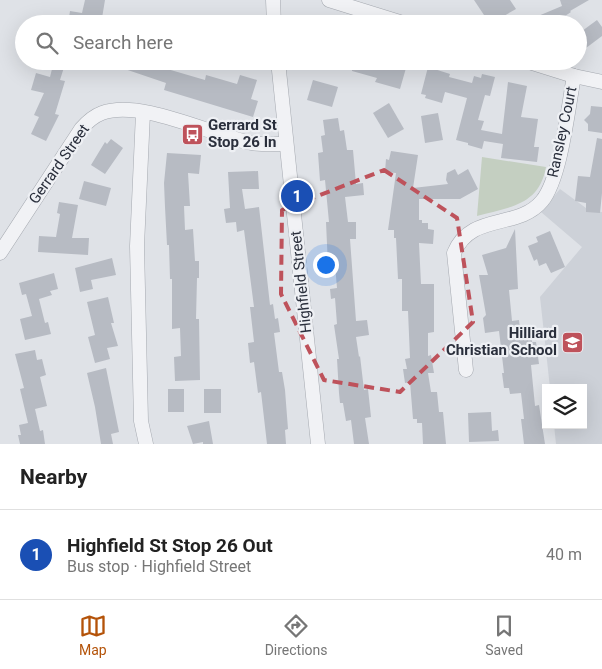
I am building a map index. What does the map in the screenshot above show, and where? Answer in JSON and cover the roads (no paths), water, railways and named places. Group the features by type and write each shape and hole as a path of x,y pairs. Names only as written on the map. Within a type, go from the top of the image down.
{"street":[{"path":"273,0 274,15"},
{"path":"329,0 377,15"},
{"name":"Highfield Street","path":"279,70 318,444"},
{"path":"555,70 602,82"},
{"name":"Ransley Court","path":"466,370 454,253 464,236 472,230 526,213 542,201 556,173 574,76"},
{"name":"Gerrard Street","path":"0,253 81,129 87,122 102,113 129,110 250,143 286,144"},
{"path":"143,113 137,246 141,421 146,444"}],"place":[{"name":"Gerrard St Stop 26 In","path":"192,134"},
{"name":"Highfield St Stop 26 Out","path":"297,196"},
{"name":"Hilliard Christian School","path":"573,342"}]}
